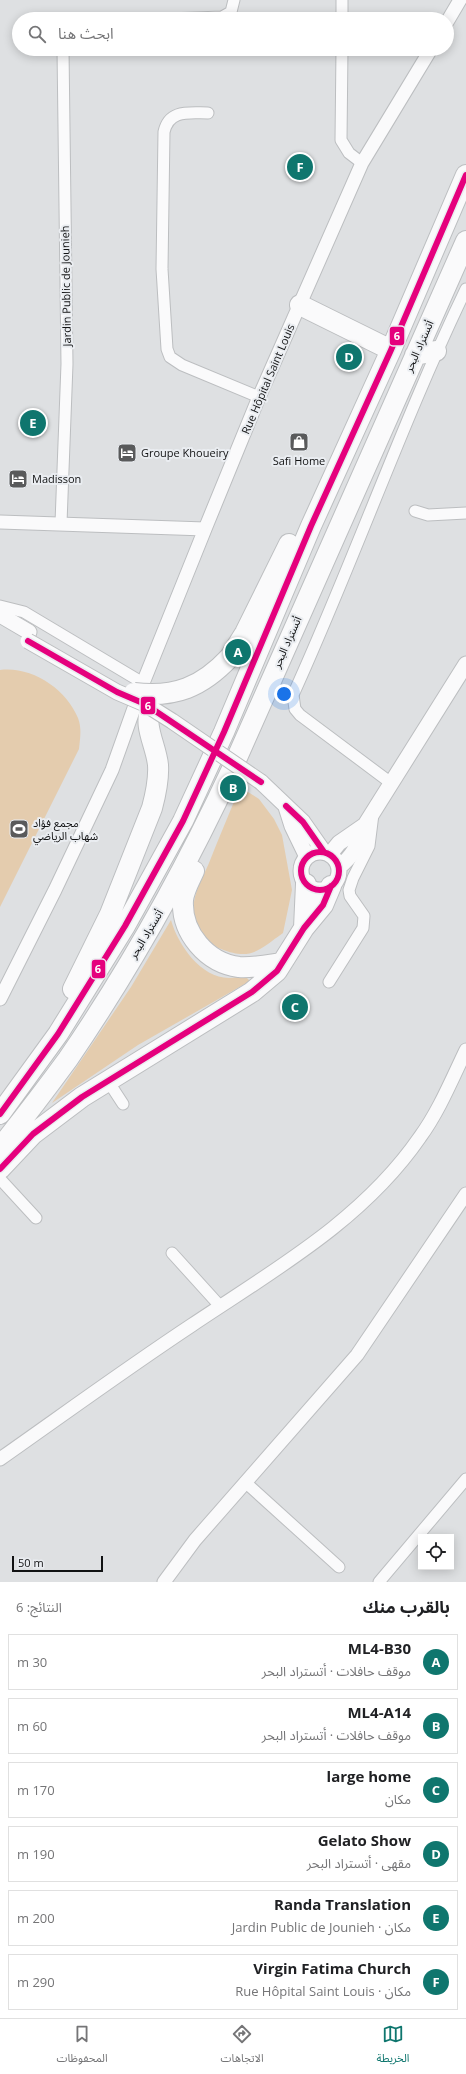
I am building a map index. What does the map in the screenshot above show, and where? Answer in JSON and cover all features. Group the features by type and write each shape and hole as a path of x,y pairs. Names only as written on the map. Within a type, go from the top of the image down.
{"highway":[{"name":"أتستراد البحر","path":"0,1114 58,1034 126,926 183,821 224,732 466,175"},
{"name":"أتستراد البحر","path":"0,1148 67,1060 109,996 172,889 215,805 466,241"},
{"path":"300,305 391,350"},
{"path":"415,355 436,351"},
{"path":"58,1034 64,1005 110,914 152,808 157,790 156,754 147,720 143,697 170,694 187,689 203,681 218,670 230,657 245,633 310,501 348,445"},
{"path":"215,805 219,812 218,818 183,899 189,929 203,950 226,964 240,967 256,967 282,963"},
{"path":"304,928 306,884"},
{"path":"0,1168 33,1134 82,1097 252,992 267,980 282,963 304,928 323,905 331,886"}],"main road":[{"path":"0,615 28,636"},
{"path":"0,624 28,636 143,697 261,782 303,822 339,867"},
{"path":"369,819 327,853 318,852 307,857 301,867 301,873 306,884 318,890 331,886 338,877 339,867 349,857 361,838 369,819 466,664"},
{"path":"286,806 292,826 307,857"}],"street":[{"path":"231,12 234,0"},
{"path":"342,0 342,12"},
{"path":"453,12 460,0"},
{"name":"Jardin Public de Jounieh","path":"61,523 66,364 63,56"},
{"path":"342,56 341,140 349,153 362,162"},
{"name":"Rue Hôpital Saint Louis","path":"0,1000 55,890 112,770 143,697 205,529 260,397 362,162 427,56"},
{"path":"208,113 177,114 166,123 164,132 162,269 167,349 170,357 174,361 260,397"},
{"path":"392,783 300,715 295,709 293,695 351,561 436,351 466,289"},
{"path":"415,512 428,514 466,513"},
{"path":"0,522 205,529"},
{"path":"0,606 24,612 143,697"},
{"path":"329,982 363,928 364,916 350,896 349,890 352,878 369,846 369,819"},
{"path":"0,1459 135,1363 319,1239 353,1212 385,1180 420,1137 466,1050"},
{"path":"108,1081 123,1104"},
{"path":"0,1179 36,1218"},
{"path":"164,1582 195,1540 356,1355 466,1194"},
{"path":"172,1253 220,1306"},
{"path":"379,1582 466,1479"},
{"path":"245,1482 339,1567"}],"shaded area":[{"name":"مجمع فؤاد شهاب الرياضي","path":"0,670 24,672 36,676 56,689 73,707 78,718 80,734 79,749 0,907"},
{"path":"240,787 259,799 274,819 282,835 292,890 283,933 261,949 247,954 240,954 221,949 209,941 200,930 194,909 194,902 198,887"},
{"path":"171,920 179,940 200,966 219,977 229,978 245,976 250,981 138,1045 52,1103 131,987"}],"transit line":[{"name":"6","path":"0,1114 58,1034 125,926 183,821 224,732 311,526 391,350 466,175"},
{"name":"6","path":"28,641 117,692 145,704 261,782"},
{"name":"6","path":"286,806 303,822 324,852"},
{"name":"6","path":"320,852 330,855 336,861 339,871 336,881 330,887 320,890 310,887 304,881 301,871 304,861 310,855 320,852"},
{"name":"6","path":"0,1169 33,1134 82,1097 252,992 277,971 304,928 323,905 331,886"}],"place":[{"name":"Virgin Fatima Church","path":"300,167"},
{"name":"Gelato Show","path":"349,357"},
{"name":"Randa Translation","path":"33,423"},
{"name":"Safi Home","path":"299,442"},
{"name":"Groupe Khoueiry","path":"127,453"},
{"name":"Madisson","path":"18,479"},
{"name":"ML4-B30","path":"238,652"},
{"name":"ML4-A14","path":"233,788"},
{"name":"مجمع فؤاد شهاب الرياضي","path":"19,829"},
{"name":"large home","path":"295,1007"}]}
